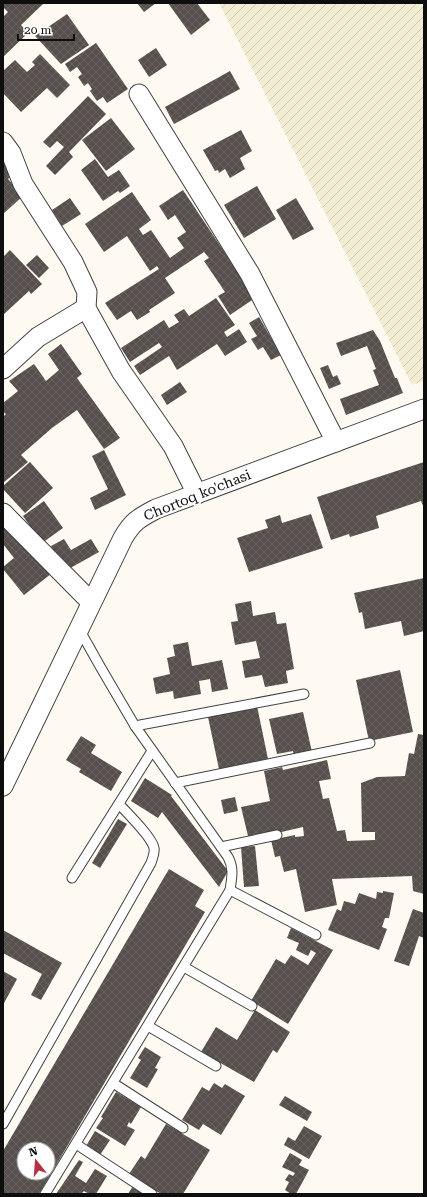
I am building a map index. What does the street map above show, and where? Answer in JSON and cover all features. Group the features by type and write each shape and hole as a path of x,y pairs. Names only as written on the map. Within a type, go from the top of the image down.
{"street":[{"path":"140,94 250,274 336,442"},
{"path":"3,142 11,153 23,184 76,268 87,292 86,308 121,371 173,446 197,494"},
{"path":"3,370 38,337 86,308"},
{"name":"Chortoq ko'chasi","path":"3,786 122,538 139,518 156,509 424,409"},
{"path":"3,513 91,602"}],"lane":[{"path":"45,1194 230,890 233,870 231,863 221,847 135,726 78,628"},
{"path":"135,726 304,694"},
{"path":"175,783 370,743"},
{"path":"72,878 152,751"},
{"path":"3,1124 151,863 154,854 154,846 119,804"},
{"path":"221,847 277,835"},
{"path":"230,890 316,935"},
{"path":"184,967 252,1006"},
{"path":"148,1026 216,1066"},
{"path":"113,1083 183,1128"},
{"path":"76,1144 152,1194"}],"shaded area":[{"path":"219,3 424,3 424,381 412,385"}],"building":[{"path":"3,3 44,3 21,25 28,33 3,57 3,17 8,12 3,7"},
{"path":"137,3 156,3 144,12"},
{"path":"168,3 197,3 210,20 191,35"},
{"path":"67,14 89,45 61,64 35,36"},
{"path":"96,43 128,89 107,103 103,97 97,101 90,91 92,89 88,83 84,86 78,77 82,74 77,67 70,72 65,64"},
{"path":"156,48 167,65 149,77 138,60"},
{"path":"40,54 70,85 57,98 47,88 21,112 3,93 3,71 15,60 27,72 35,65 32,62"},
{"path":"230,71 240,89 174,124 165,107"},
{"path":"88,96 106,114 69,152 73,157 55,175 46,166 64,147 57,141 50,148 43,142"},
{"path":"111,118 135,149 106,171 82,140"},
{"path":"241,130 252,151 240,158 245,169 230,178 225,169 219,173 218,170 215,171 203,150"},
{"path":"3,155 17,171 8,179 23,196 3,214"},
{"path":"95,159 108,177 119,170 130,186 120,193 118,191 103,201 81,170"},
{"path":"257,186 276,219 244,238 224,205"},
{"path":"183,190 255,298 230,315 218,296 225,292 204,261 209,258 204,252 165,278 175,293 149,310 150,312 137,320 131,311 117,320 105,303 159,269 157,266 150,271 127,236 104,252 85,224 132,192 151,220 139,229 143,235 151,230 170,258 184,248 177,238 186,232 175,215 168,220 159,206"},
{"path":"70,198 81,214 62,226 52,210"},
{"path":"296,198 314,229 293,240 276,210"},
{"path":"10,250 42,284 31,294 29,291 3,315 3,257"},
{"path":"37,255 49,268 39,278 26,265"},
{"path":"216,298 235,325 224,332 227,337 239,329 247,342 225,356 217,344 177,370 169,356 140,375 134,366 162,347 159,343 130,362 121,348 164,320 169,328 179,322 174,315 184,309 189,316"},
{"path":"259,317 281,355 271,360 263,347 258,350 251,339 257,336 249,323"},
{"path":"373,330 380,341 395,378 397,378 403,393 346,415 340,399 379,385 373,370 376,369 367,346 341,356 336,343"},
{"path":"61,344 82,374 77,378 120,438 104,449 77,410 52,428 21,455 28,462 3,483 3,417 6,414 3,412 3,403 18,391 9,381 34,364 46,381 59,370 48,354"},
{"path":"328,365 333,377 337,375 341,384 329,389 320,368"},
{"path":"180,382 187,392 167,405 161,395"},
{"path":"104,450 126,495 95,510 90,498 108,489 92,456"},
{"path":"30,462 53,488 25,513 3,489 3,486"},
{"path":"424,462 424,508 421,501 376,516 379,528 350,537 349,534 331,540 317,497"},
{"path":"44,501 63,528 42,543 23,516"},
{"path":"311,514 323,548 249,572 237,538 268,528 265,520 280,515 282,523"},
{"path":"3,523 51,574 24,595 3,569 3,567 14,558 3,544"},
{"path":"64,539 71,550 91,539 99,552 65,571 51,546"},
{"path":"424,578 424,631 404,636 401,621 365,629 362,612 359,613 354,593"},
{"path":"251,601 253,616 275,612 277,624 286,623 294,669 286,671 288,683 265,687 262,675 245,678 242,661 260,658 256,641 235,645 231,622 238,621 235,604"},
{"path":"188,642 192,666 222,660 228,689 212,692 210,679 199,681 201,694 174,699 173,691 156,694 153,678 170,674 167,658 175,656 173,645"},
{"path":"400,670 413,732 369,741 356,680"},
{"path":"257,706 268,759 219,769 208,717"},
{"path":"303,712 312,752 294,756 293,751 277,754 269,719"},
{"path":"418,734 424,735 424,894 413,891 412,876 332,879 337,905 305,912 296,869 284,872 280,856 275,857 271,840 295,835 295,837 304,836 303,827 277,833 277,830 248,836 241,807 270,801 264,771 282,767 283,770 327,760 331,779 319,781 323,799 329,798 337,831 345,830 347,841 375,840 375,832 362,832 361,783 377,777 405,776 409,753 414,754"},
{"path":"81,736 96,745 91,753 122,772 111,791 79,772 81,769 66,760"},
{"path":"145,778 172,795 171,796 228,871 219,887 162,812 158,818 131,801"},
{"path":"235,797 238,811 224,814 221,800"},
{"path":"118,819 127,824 100,868 92,863"},
{"path":"255,846 259,886 244,887 241,847"},
{"path":"169,869 204,890 195,906 205,912 56,1165 56,1141 16,1141 16,1181 47,1181 39,1194 3,1194 3,1151"},
{"path":"383,891 394,893 389,918 385,918 382,927 387,929 379,950 328,930 337,909 341,911 344,901 355,904 359,893 376,899 377,892 383,893"},
{"path":"413,909 424,913 424,938 419,936 409,966 394,961"},
{"path":"291,928 333,950 288,1024 251,1001 276,959 285,964 291,955 308,965 316,953 311,950 308,956 296,950 299,943 287,938"},
{"path":"3,930 62,963 41,1000 31,995 42,974 3,953"},
{"path":"3,971 17,979 3,1005"},
{"path":"255,1010 290,1032 277,1053 273,1050 254,1082 201,1052 216,1027 237,1040"},
{"path":"145,1047 161,1057 155,1068 158,1069 147,1088 130,1078 141,1060 138,1058"},
{"path":"214,1083 222,1088 225,1084 245,1096 221,1135 203,1124 199,1130 182,1120 202,1087 209,1091"},
{"path":"116,1092 141,1107 131,1124 129,1122 127,1126 135,1130 125,1146 96,1128 103,1118 101,1117"},
{"path":"285,1096 312,1112 307,1121 279,1105"},
{"path":"166,1124 210,1150 183,1194 161,1194 129,1174 141,1156 145,1159"},
{"path":"304,1126 322,1136 309,1159 284,1145 288,1137 295,1141"},
{"path":"95,1131 110,1140 100,1155 86,1146"},
{"path":"290,1153 302,1160 299,1165 309,1170 296,1194 291,1194 285,1190 289,1182 285,1180 289,1174 293,1176 295,1173 282,1167"},
{"path":"79,1160 83,1162 75,1176 86,1183 95,1169 107,1176 96,1194 89,1194 84,1191 81,1194 56,1194"},
{"path":"133,1186 146,1194 128,1194"}]}
